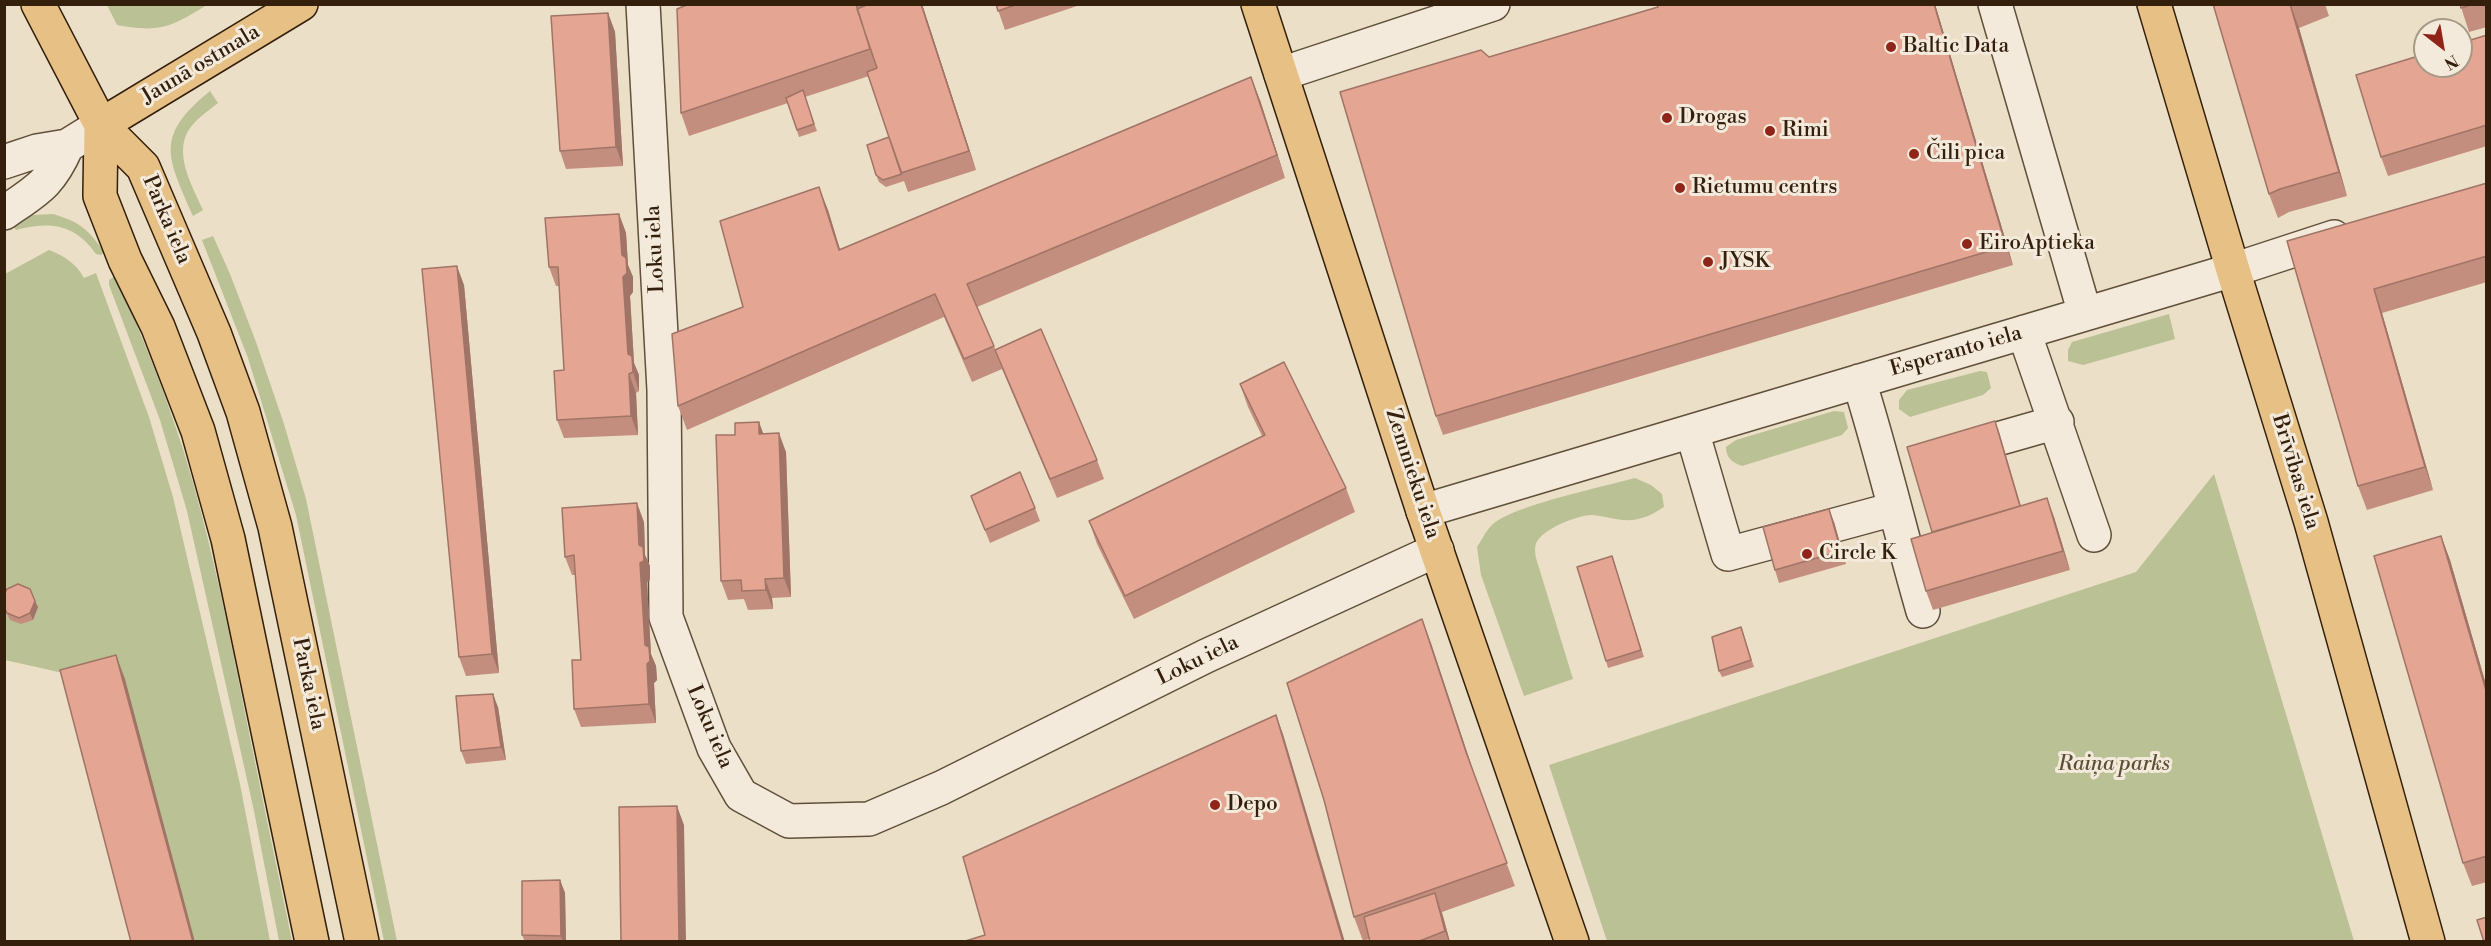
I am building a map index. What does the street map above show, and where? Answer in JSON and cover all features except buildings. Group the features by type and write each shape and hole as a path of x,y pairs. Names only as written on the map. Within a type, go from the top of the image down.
{"main road":[{"name":"Jaunā ostmala","path":"101,125 301,4"},
{"name":"Zemnieku iela","path":"1258,4 1437,550 1572,942"},
{"name":"Brīvības iela","path":"2154,4 2311,522 2428,942"},
{"path":"45,17 101,125 100,196 125,260 158,327 198,431 228,539 312,942"},
{"name":"Parka iela","path":"101,125 143,167 214,333 243,412 275,527 362,942"}],"street":[{"name":"Loku iela","path":"643,4 664,390 666,617 714,748 741,795 789,821 869,819 941,788 1206,656 1437,550"},
{"path":"1281,74 1493,4"},
{"path":"1995,4 2085,314"},
{"path":"4,162 37,151 67,146 101,125"},
{"path":"4,213 45,185 59,164 67,146"},
{"name":"Esperanto iela","path":"1424,511 2233,270 2365,226"},
{"path":"2024,332 2057,422 2094,535"},
{"path":"1859,381 1899,465 1894,509 1923,611"},
{"path":"2001,438 2057,422"},
{"path":"1692,431 1728,554 1894,509"}],"green space":[{"path":"107,5 207,5 174,23 155,28 144,28 117,25"},
{"path":"210,91 218,103 193,124 184,142 184,162 203,210 193,216 177,178 171,148 173,135 180,122 192,107"},
{"path":"53,214 83,227 104,252 101,255 96,254 79,236 61,227 40,226 16,230 11,223 33,215"},
{"path":"213,236 256,342 306,499 397,941 384,941 296,515 248,358 202,240"},
{"path":"49,250 69,261 84,278 96,273 149,417 173,497 240,784 270,941 195,941 63,673 5,660 5,274"},
{"path":"115,276 168,405 202,517 226,620 292,941 279,941 254,811 187,511 160,420 109,285 109,280"},
{"path":"2169,314 2175,339 2083,365 2068,361 2068,350 2072,342"},
{"path":"1980,371 1987,372 1991,388 1983,395 1910,417 1899,409 1899,400 1907,390"},
{"path":"1834,411 1844,412 1848,428 1842,435 1742,466 1728,457 1726,447 1736,440"},
{"name":"Raiņa parks","path":"2214,474 2354,941 1607,941 1549,765 2136,572"},
{"path":"1635,478 1651,485 1662,494 1664,507 1649,516 1632,520 1592,515 1579,517 1548,531 1537,542 1536,558 1573,679 1524,696 1481,575 1477,547 1493,524 1520,510"}],"place":[{"name":"Baltic Data","path":"1891,47"},
{"name":"Drogas","path":"1667,118"},
{"name":"Rimi","path":"1770,131"},
{"name":"Čili pica","path":"1914,154"},
{"name":"Rietumu centrs","path":"1680,188"},
{"name":"EiroAptieka","path":"1967,244"},
{"name":"JYSK","path":"1708,262"},
{"name":"Circle K","path":"1807,554"},
{"name":"Depo","path":"1215,805"}]}
